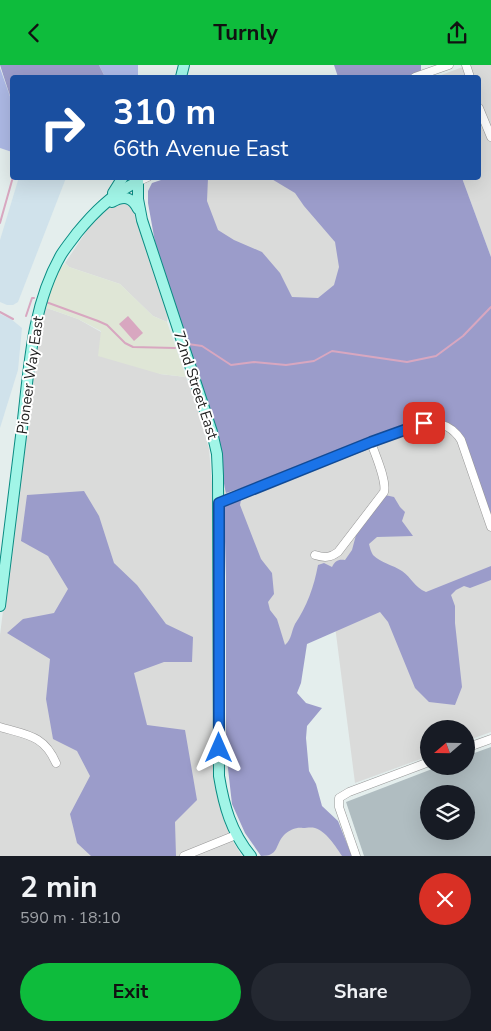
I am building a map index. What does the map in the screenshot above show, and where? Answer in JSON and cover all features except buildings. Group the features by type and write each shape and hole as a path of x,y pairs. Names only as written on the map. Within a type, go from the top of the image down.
{"main road":[{"path":"108,200 122,180"},
{"name":"Pioneer Way East","path":"0,606 39,308 49,279 62,253 98,209 136,180"},
{"name":"72nd Street East","path":"137,180 142,220 212,432 217,455 219,503 219,776 229,821 236,835 251,856"},
{"path":"98,209 118,198 126,197 134,202 142,220"}],"street":[{"path":"421,75 449,65"},
{"path":"481,114 491,137"},
{"path":"219,503 415,425 438,423 448,427 461,440 491,527"},
{"path":"315,555 325,557 338,552 384,492 383,479 371,442"},
{"path":"0,727 42,741 51,751 56,763"},
{"path":"475,745 491,739"},
{"path":"356,856 339,805 340,798 349,792 420,765"},
{"path":"184,856 236,835"}],"shaded area":[{"path":"0,65 99,65 104,75 10,75 10,96"},
{"path":"99,65 138,65 138,75 104,75"},
{"path":"334,65 421,65 421,72 414,75 337,75"},
{"path":"468,65 491,65 491,257 463,180 481,180 481,75 441,75"},
{"path":"0,68 10,96 10,151 0,148"},
{"path":"18,180 65,180 18,302 13,305 0,302 0,240"},
{"path":"161,180 208,180 207,201 218,230 234,240 262,252 280,273 292,297 318,298 334,285 339,267 335,242 295,193 273,180 463,180 491,257 491,517 463,438 451,424 438,419 416,420 391,432 269,479 226,493 221,450 169,292 155,242 148,203 148,191 152,183"},
{"path":"190,180 301,180 335,242 355,293 293,317 212,234"},
{"path":"123,200 132,205 168,316 167,322 153,316 120,284 69,267 65,263 92,223 113,203"},
{"path":"65,263 69,267 120,284 153,316 167,322 186,377 160,374 98,356 101,331 78,319 44,307 57,273"},
{"path":"44,307 78,319 101,332 160,374 186,377 197,406 209,449 212,484 214,779 222,815 232,840 242,856 0,856 0,635 34,362"},
{"path":"0,314 11,319 22,328 18,370 0,428"},
{"path":"128,316 143,333 134,341 119,324"},
{"path":"433,413 460,424 491,488 491,732 475,738 475,720 420,720 420,759 355,783 335,626 279,656 225,528 223,490 416,417"},
{"path":"84,491 99,516 114,563 137,585 166,624 193,637 192,662 164,662 134,673 147,725 185,730 197,800 175,822 176,856 91,856 77,843 70,814 90,776 77,751 53,739 46,699 50,659 7,633 23,619 54,613 68,589 48,556 21,541 27,495"},
{"path":"385,495 394,497 405,512 402,521 413,536 377,537 369,544 371,551 380,560 402,571 422,590 426,592 491,566 491,580 470,588 464,586 451,595 455,606 462,687 455,705 429,702 415,688 388,622 380,612 307,644 301,683 297,693 306,703 322,708 307,726 306,738 309,771 316,784 322,806 338,821 352,856 342,856 323,832 315,828 298,828 285,834 274,852 267,856 261,856 245,833 232,804 226,751 224,506 234,500 241,500 240,505 261,559 272,573 274,594 268,602 270,610 277,619 285,645 310,596 318,565 324,563 332,567 337,561 345,560 352,550 356,535"},
{"path":"491,747 491,856 364,856 346,802 420,774 475,775 475,753"},
{"path":"302,824 326,830 344,856 265,856 286,828"}],"waterway":[{"path":"0,223 12,180"},
{"path":"26,316 32,298 34,298"},
{"path":"46,302 107,325 125,343 133,347 175,348"},
{"path":"188,344 202,346 231,365 254,362 286,365 314,361 332,351 407,362 436,356 463,336 491,307"},
{"path":"0,312 13,319"}],"route":[{"path":"219,748 219,503 371,442 424,423"}]}
